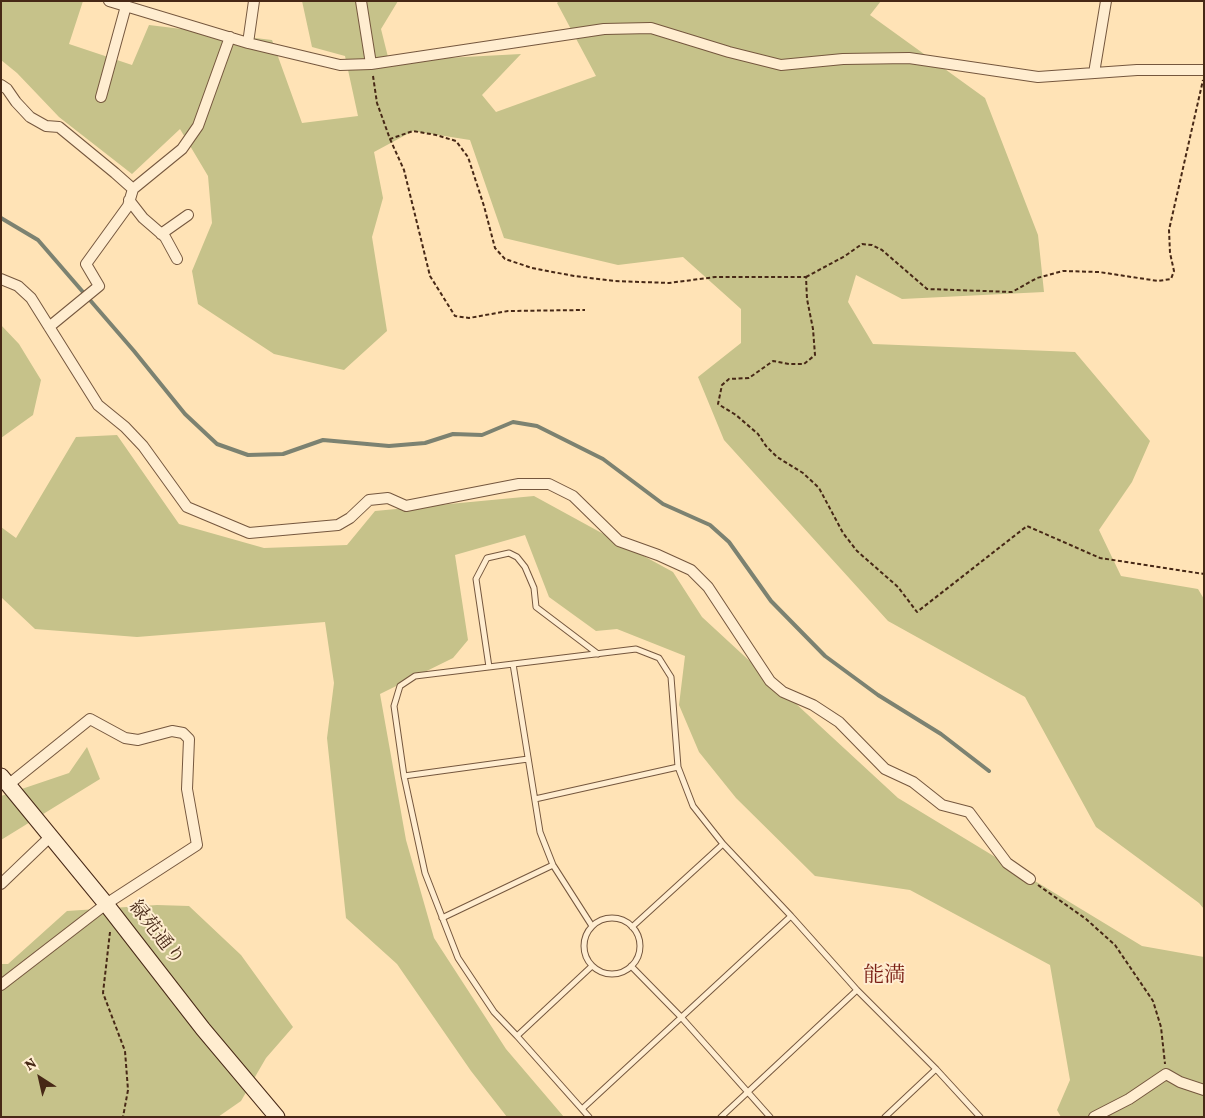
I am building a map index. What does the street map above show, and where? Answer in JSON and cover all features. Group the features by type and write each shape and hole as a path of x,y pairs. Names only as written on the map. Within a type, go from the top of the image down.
{"street":[{"path":"109,1 126,6 145,6 230,37 340,65 371,64 604,29 652,28 729,52 781,65 843,60 909,58 1038,78 1137,70 1204,70"},
{"path":"248,42 254,1"},
{"path":"361,1 371,64"},
{"path":"1094,73 1106,1"},
{"path":"101,97 126,6"},
{"path":"49,327 99,286 86,264 128,206 133,189 182,149 198,126 230,37"},
{"path":"1,85 7,89 30,117 46,126 59,128 133,189"},
{"path":"129,200 143,218 165,237 177,259"},
{"path":"161,234 188,216"},
{"path":"1,279 18,286 31,298 98,405 125,427 143,446 187,507 248,533 338,525 350,518 369,500 388,498 406,506 519,484 549,484 573,496 619,541 658,555 691,570 708,587 770,681 782,692 813,705 839,722 886,769 913,782 942,805 969,812 1007,863 1030,879"},
{"path":"1,985 197,845 187,789 189,739 183,733 172,731 138,740 125,738 90,719 5,780"},
{"name":"緑苑通り","path":"5,780 203,1028 277,1117"},
{"path":"1,884 51,836"},
{"path":"1094,1117 1130,1099 1166,1074 1180,1082 1204,1090"}],"lane":[{"path":"489,667 476,580 487,558 509,553 517,557 525,567 534,588 536,607 598,654"},
{"path":"590,1117 494,1012 458,958 442,918 425,873 404,776 394,706 400,686 415,676 636,649 659,658 670,677 678,767 693,806 723,844 857,990 936,1069 980,1117"},
{"path":"513,664 540,832 553,864 592,926"},
{"path":"404,776 528,759"},
{"path":"534,799 678,767"},
{"path":"632,927 723,844"},
{"path":"442,918 553,864"},
{"path":"582,1109 791,916"},
{"path":"612,918 623,920 632,927 638,936 640,947 638,957 631,966 622,972 611,974 601,972 592,966 586,956 584,946 586,935 592,926 602,920 612,918"},
{"path":"517,1036 592,966"},
{"path":"631,966 682,1018 770,1117"},
{"path":"720,1117 857,990"},
{"path":"885,1117 936,1069"}],"path":[{"path":"371,64 377,103 404,170 430,276 455,316 469,318 508,311 585,310"},
{"path":"390,139 413,131 456,141 468,157 495,248 505,259 532,268 615,281 668,283 715,277 806,276 845,256 862,244 872,245 882,250 927,289 1012,292 1037,278 1063,271 1099,272 1158,281 1172,279 1174,271 1170,253 1169,230 1204,78"},
{"path":"806,276 807,299 813,330 815,356 804,364 773,361 750,378 729,379 722,385 718,404 736,415 758,434 777,457 803,473 819,488 843,533 857,551 898,587 917,612 1027,526 1100,558 1204,574"},
{"path":"1030,879 1086,919 1115,945 1153,1001 1161,1027 1166,1074"},
{"path":"109,908 103,993 126,1051 128,1090 122,1117"}],"shaded area":[{"path":"1,1 83,1 69,44 132,65 149,25 272,40 302,123 358,116 345,56 312,47 302,1 398,1 381,29 389,61 521,54 482,95 496,112 596,76 557,3 559,1 881,1 870,15 985,98 1038,235 1044,292 902,299 856,275 848,302 873,344 1075,352 1150,441 1132,482 1099,530 1121,576 1198,589 1204,599 1204,909 1199,903 1096,827 1025,697 888,621 724,440 698,377 741,343 741,309 683,257 618,265 504,238 470,140 413,131 374,152 383,198 372,237 387,331 344,370 274,354 198,304 192,271 212,223 208,176 180,129 132,174 59,117 17,73 1,60"},
{"path":"1,325 19,344 41,380 33,415 1,438"},
{"path":"117,435 179,524 264,548 347,545 375,511 534,496 673,572 702,617 898,798 1142,946 1204,957 1204,1117 1061,1117 1057,1110 1070,1080 1050,965 910,890 815,876 736,798 699,752 679,705 685,656 617,629 596,631 549,597 525,535 455,555 468,640 453,658 380,694 406,840 434,938 506,1049 564,1117 507,1117 471,1071 397,964 346,918 327,738 334,683 325,622 137,637 35,629 1,597 1,527 16,538 76,437"},
{"path":"87,747 100,779 1,840 1,796 69,773"},
{"path":"157,905 189,906 241,955 293,1027 266,1058 241,1101 218,1117 1,1117 1,964 8,964 67,911"}],"waterway":[{"path":"1,218 38,240 134,351 185,414 217,444 248,455 283,454 323,440 389,446 425,443 453,434 482,435 513,422 537,426 603,459 663,504 710,525 729,542 771,601 825,656 878,695 941,734 989,771"}],"district":[{"name":"能満","path":"884,977"}]}
